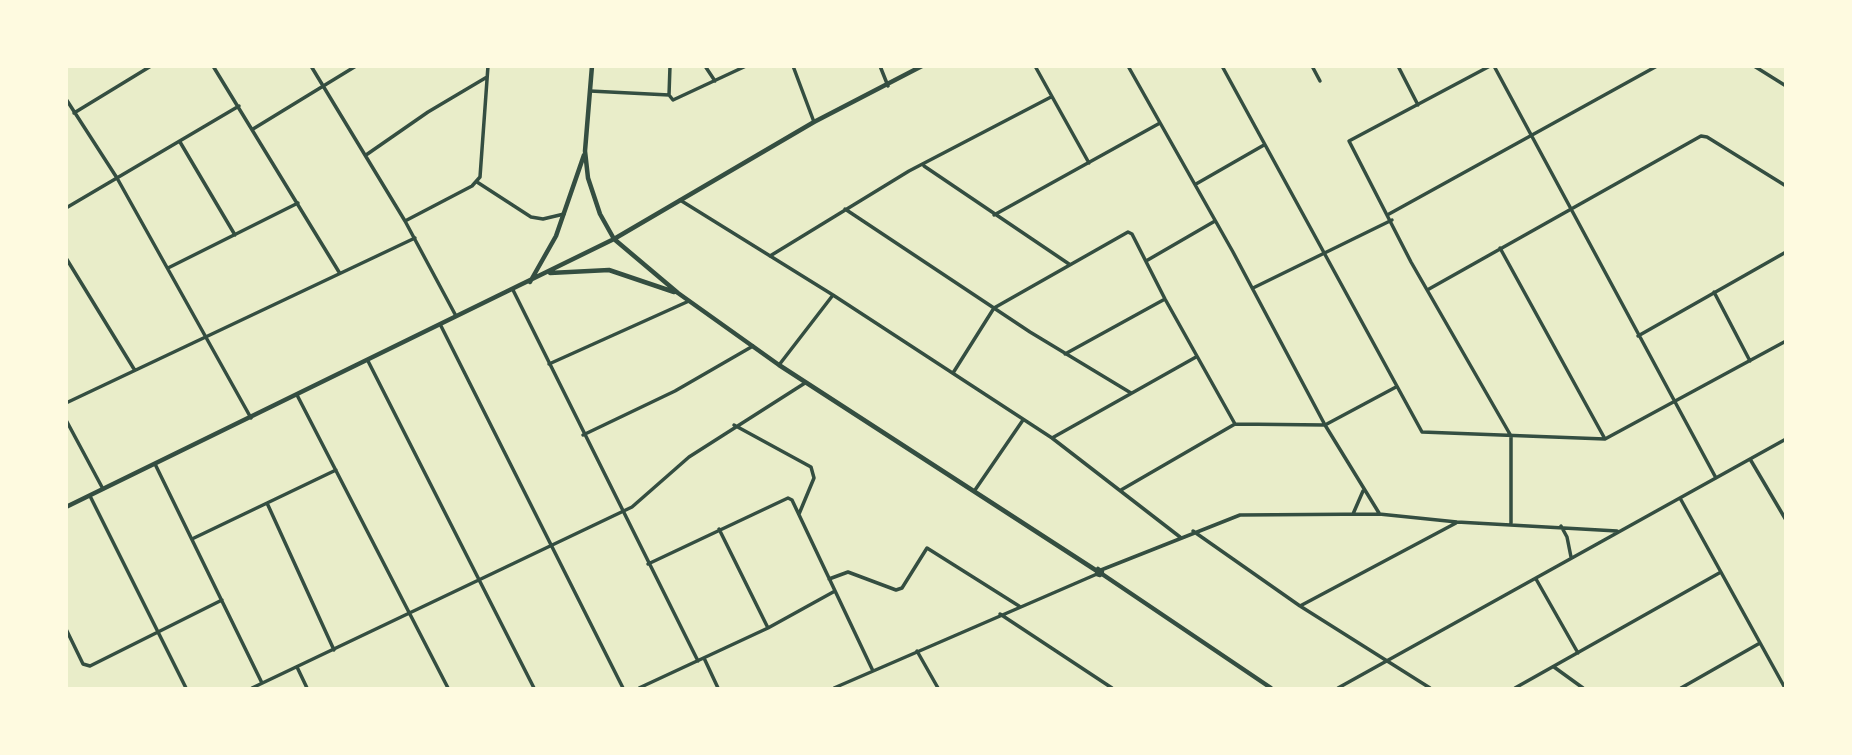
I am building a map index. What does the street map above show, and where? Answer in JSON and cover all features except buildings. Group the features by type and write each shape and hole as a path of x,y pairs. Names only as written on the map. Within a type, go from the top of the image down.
{"street":[{"path":"75,113 151,66"},
{"path":"213,66 339,272"},
{"path":"311,66 415,238 456,317"},
{"path":"253,129 356,66"},
{"path":"405,221 477,182 480,177 488,66"},
{"path":"530,282 556,236 585,151 593,66"},
{"path":"670,66 669,95 673,100 746,66"},
{"path":"705,66 715,81"},
{"path":"793,66 814,122"},
{"path":"880,66 888,86"},
{"path":"66,508 614,239 814,122 888,86 922,66"},
{"path":"1035,66 1089,163"},
{"path":"1128,66 1253,288 1325,425 1379,514"},
{"path":"1222,66 1422,432 1605,439 1784,342 1786,350"},
{"path":"1312,66 1320,81"},
{"path":"1398,66 1418,105"},
{"path":"1511,523 1511,436 1411,261 1349,141 1492,66 1716,478"},
{"path":"1389,214 1657,66"},
{"path":"1754,66 1786,86"},
{"path":"366,155 428,112 487,77"},
{"path":"590,91 669,95"},
{"path":"770,256 845,209 998,123 1051,97"},
{"path":"66,99 117,178 251,418"},
{"path":"66,208 239,106"},
{"path":"994,215 1160,123"},
{"path":"1429,289 1569,207 1702,136 1786,186"},
{"path":"180,142 235,235"},
{"path":"1195,184 1264,145"},
{"path":"585,151 593,196 614,239 678,293 779,365 975,490 1271,688"},
{"path":"923,166 1069,264"},
{"path":"477,182 531,217 543,219 564,214"},
{"path":"679,200 832,295 1052,439 1180,537"},
{"path":"168,268 298,203"},
{"path":"845,209 1065,354 1131,393"},
{"path":"1253,288 1392,220"},
{"path":"1146,261 1215,221"},
{"path":"953,373 994,308 1128,232 1132,234 1235,424"},
{"path":"66,403 415,238"},
{"path":"1500,247 1605,439"},
{"path":"1638,336 1786,252"},
{"path":"66,258 134,369"},
{"path":"546,274 609,270 678,293"},
{"path":"513,290 621,513 698,661"},
{"path":"1714,292 1750,361"},
{"path":"779,365 832,295"},
{"path":"1065,354 1165,299"},
{"path":"549,364 689,300"},
{"path":"441,326 623,688"},
{"path":"583,435 675,390 753,346"},
{"path":"1052,439 1197,357"},
{"path":"368,361 534,688"},
{"path":"253,688 478,578 632,507 689,457 734,425 807,382"},
{"path":"1121,491 1235,424 1325,425 1396,387"},
{"path":"297,395 447,688"},
{"path":"66,420 103,489"},
{"path":"975,490 1023,420"},
{"path":"734,425 811,467 814,478 799,514"},
{"path":"1338,688 1387,664 1617,531 1786,439"},
{"path":"1751,459 1786,520"},
{"path":"155,464 194,538 262,683"},
{"path":"194,538 336,470"},
{"path":"1353,514 1363,489"},
{"path":"90,496 186,688"},
{"path":"648,564 784,498 792,500 873,671"},
{"path":"1680,498 1785,688"},
{"path":"267,503 334,650"},
{"path":"834,688 1193,531 1240,515 1379,514 1457,522 1617,531"},
{"path":"1300,606 1457,522"},
{"path":"1561,526 1567,537 1571,557"},
{"path":"719,529 768,628"},
{"path":"1193,531 1387,664 1430,688"},
{"path":"829,579 848,572 896,590 902,588 927,548 1019,606"},
{"path":"1515,688 1721,572"},
{"path":"1535,578 1578,653"},
{"path":"639,688 768,628 835,591"},
{"path":"66,629 83,664 90,666 223,600"},
{"path":"1000,614 1111,688"},
{"path":"1681,688 1760,643"},
{"path":"917,651 938,688"},
{"path":"704,658 718,688"},
{"path":"297,667 307,688"},
{"path":"1554,667 1583,688"}]}
